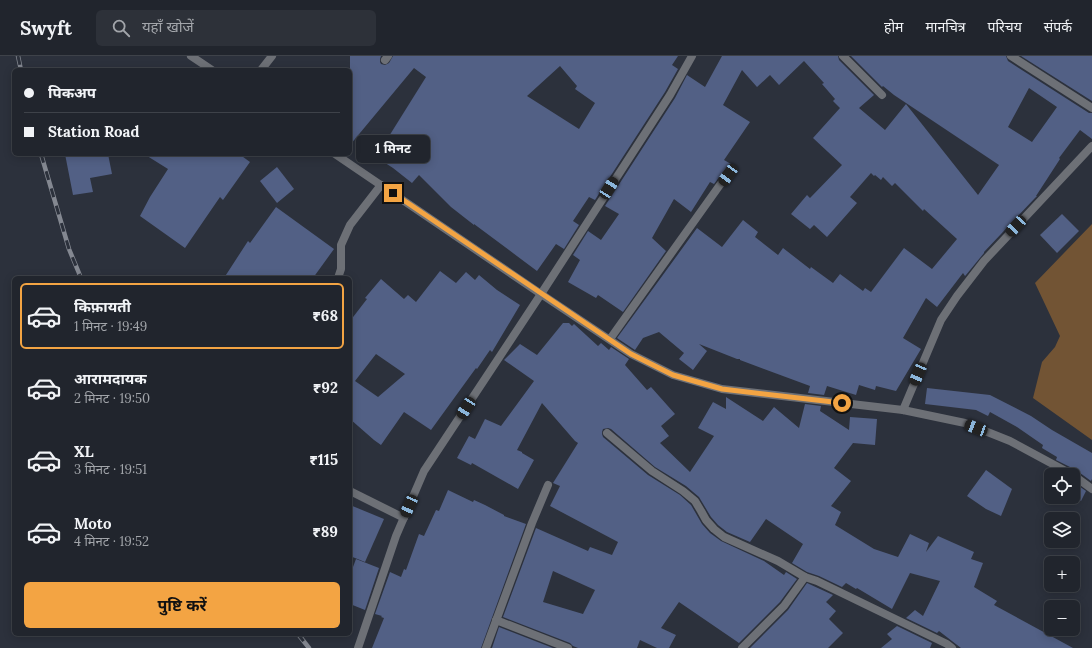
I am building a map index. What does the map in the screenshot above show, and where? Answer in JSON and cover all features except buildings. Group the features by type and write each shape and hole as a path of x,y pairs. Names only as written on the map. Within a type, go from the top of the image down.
{"street":[{"path":"191,56 209,68"},
{"path":"263,68 272,56"},
{"path":"358,648 396,536 424,471 670,95 692,56"},
{"path":"843,56 882,95"},
{"path":"1012,56 1092,108"},
{"path":"903,410 941,320 957,296 984,261 1092,146"},
{"path":"338,156 631,354 673,375 722,389 903,410 965,423 1010,441 1060,468"},
{"path":"610,339 728,175"},
{"path":"339,276 341,269 341,245 350,225 381,185"},
{"path":"607,433 652,471 683,491 695,501 706,520 714,529 724,536 778,561 805,577 947,644 952,648"},
{"path":"1080,480 1092,489"},
{"path":"486,648 548,485"},
{"path":"352,492 404,518"},
{"path":"742,648 784,606 805,577"},
{"path":"496,620 568,648"}],"shaded area":[{"path":"1092,224 1092,440 1033,398 1042,362 1055,347 1060,336 1035,283"}],"railway":[{"path":"18,56 21,68"},
{"path":"42,156 69,249 80,276"},
{"path":"300,636 309,648"}],"route":[{"path":"393,193 631,354 673,375 722,389 842,403"}]}
